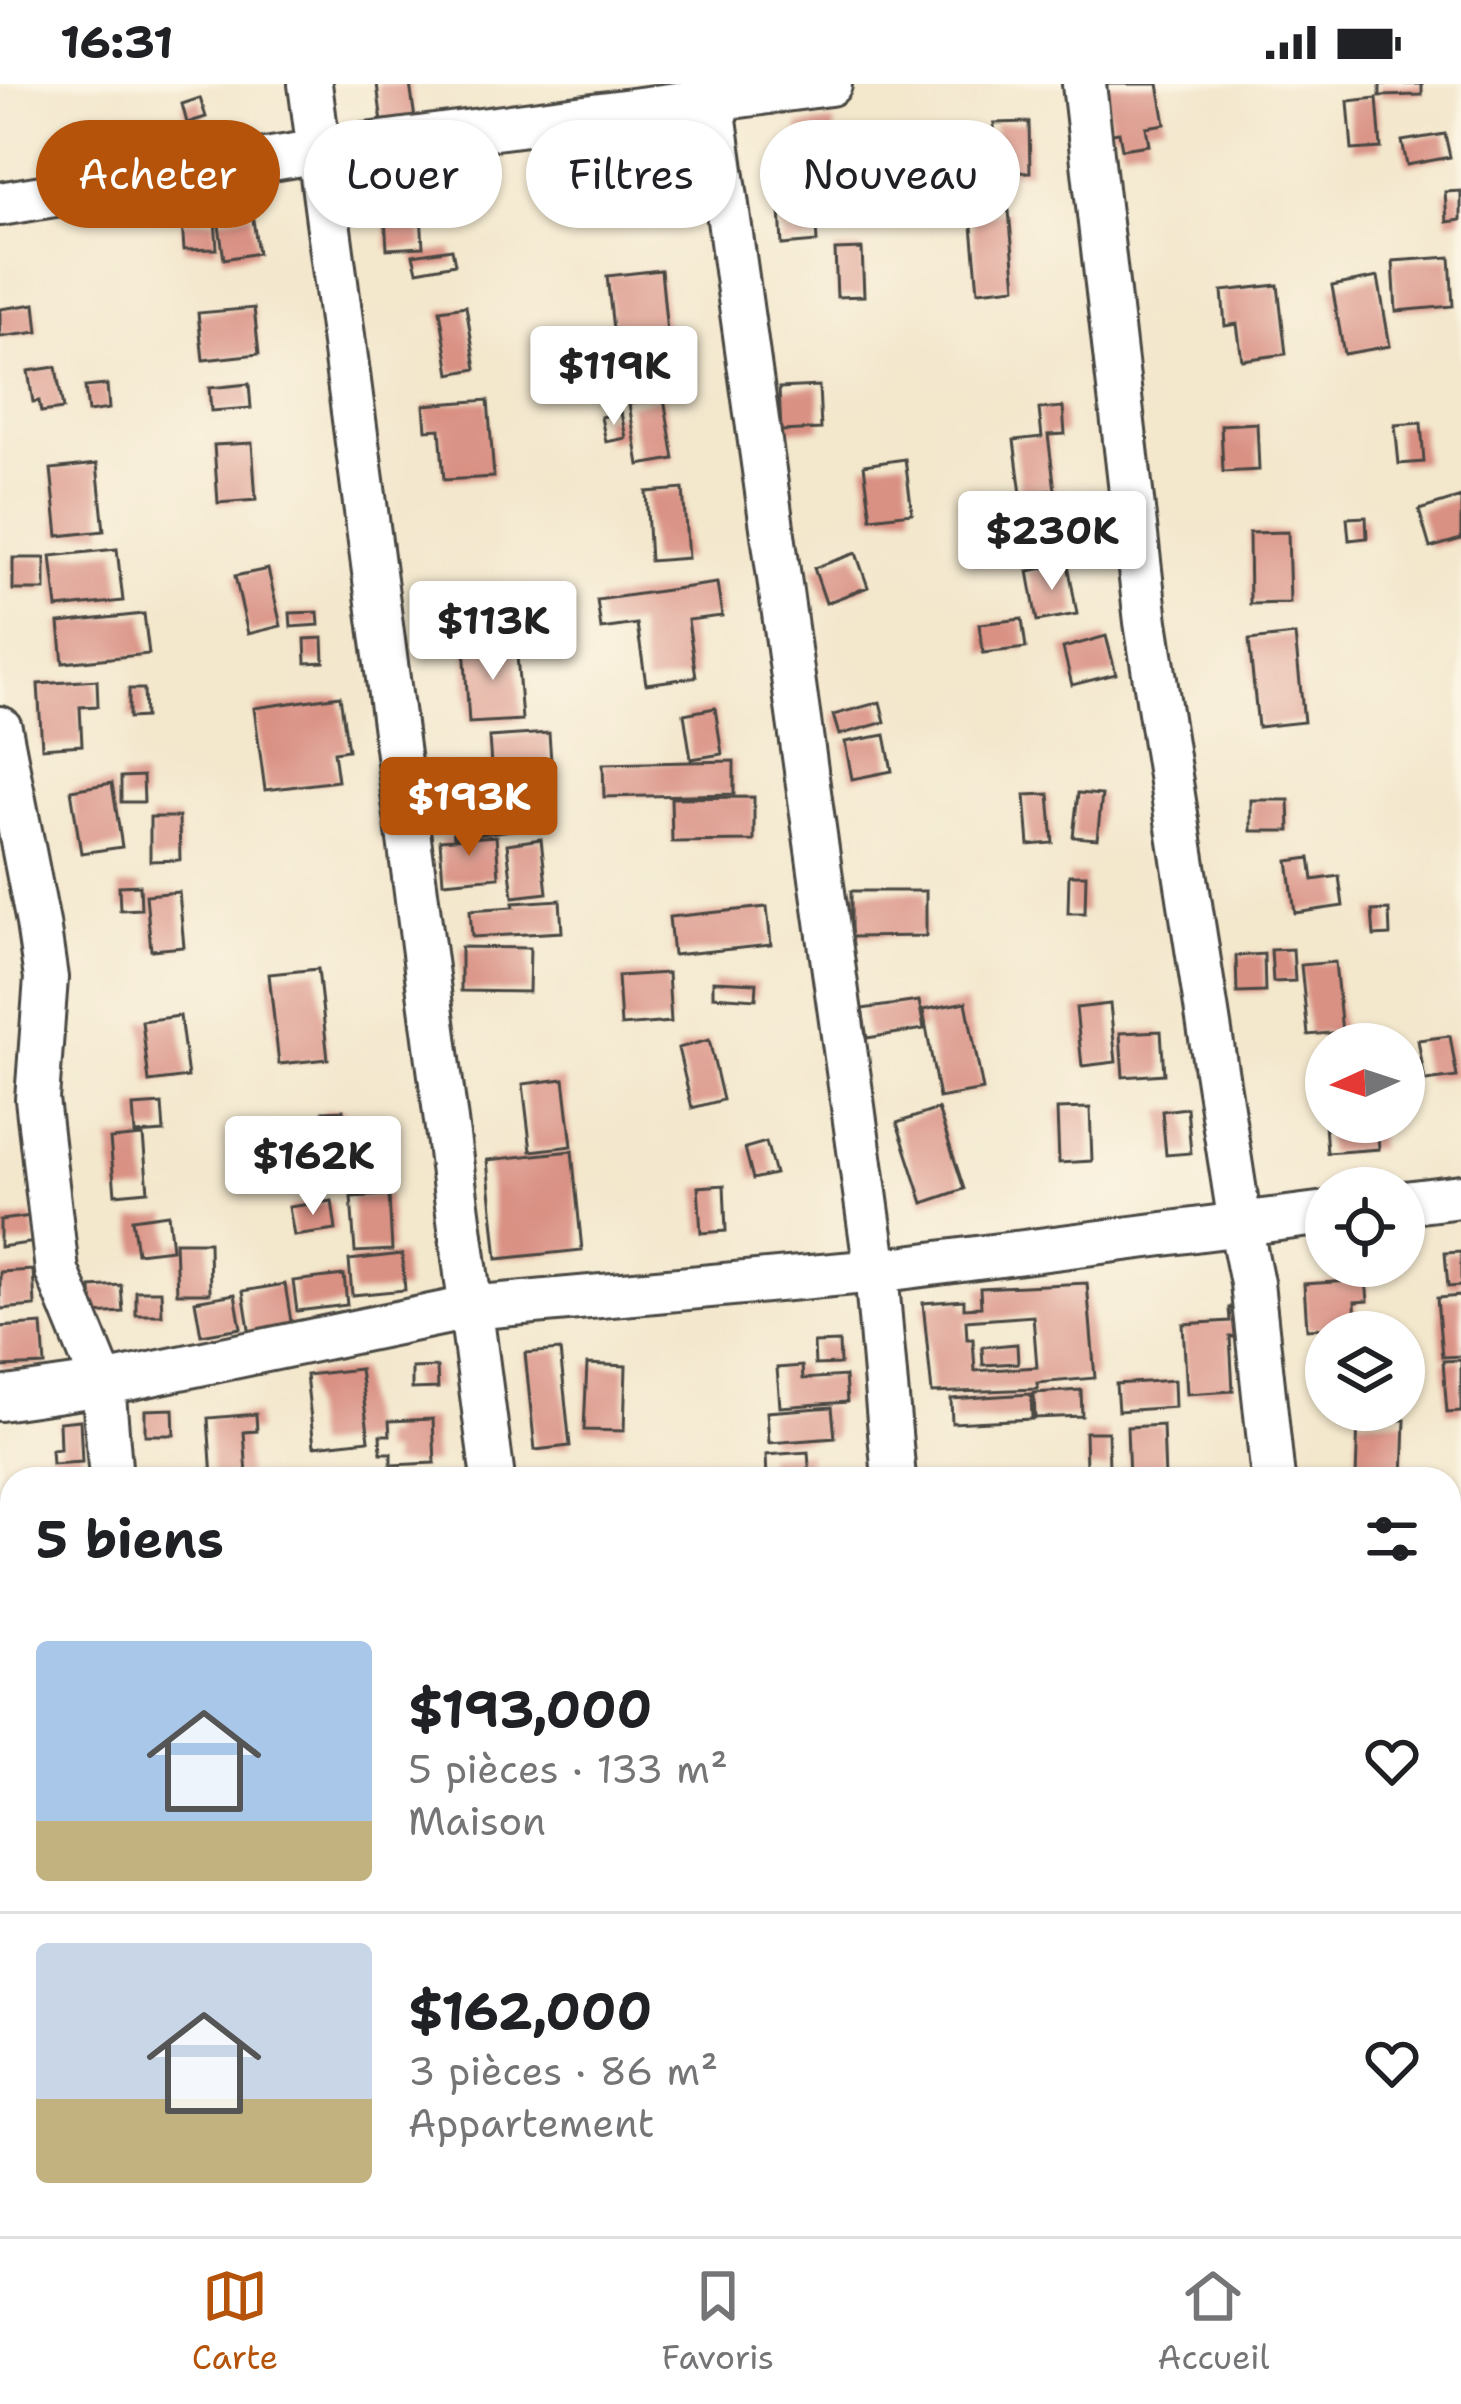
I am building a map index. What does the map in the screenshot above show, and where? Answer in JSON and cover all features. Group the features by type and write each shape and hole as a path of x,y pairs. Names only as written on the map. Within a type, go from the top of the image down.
{"street":[{"path":"310,84 315,120"},
{"path":"502,123 711,91 830,84"},
{"path":"1084,84 1146,622 1252,1282 1272,1467"},
{"path":"711,91 876,1271 893,1467"},
{"path":"0,204 304,154"},
{"path":"330,228 491,1467"},
{"path":"0,728 46,977 37,1099 57,1271 103,1384 110,1467"},
{"path":"1425,1200 1461,1196"},
{"path":"0,1399 103,1384 469,1308 876,1271 1305,1216"}],"building":[{"path":"377,84 410,84 415,119 382,120"},
{"path":"1103,84 1158,84 1165,124 1146,127 1149,145 1122,149 1119,132 1112,133"},
{"path":"1380,84 1422,84 1422,95 1380,96"},
{"path":"200,98 206,117 186,120 182,104"},
{"path":"1377,98 1381,148 1352,150 1348,101"},
{"path":"1020,122 1029,122 1030,172 1020,172"},
{"path":"1445,134 1450,157 1407,165 1402,141"},
{"path":"1461,191 1461,220 1447,222 1445,192"},
{"path":"182,228 216,228 217,249 184,250"},
{"path":"219,228 254,228 258,253 224,259"},
{"path":"386,228 422,228 423,247 387,249"},
{"path":"781,228 816,228 817,242 782,245"},
{"path":"972,228 1011,228 1016,287 978,291"},
{"path":"452,249 455,264 417,271 413,255"},
{"path":"862,249 864,296 837,297 835,250"},
{"path":"1450,257 1453,306 1396,311 1393,261"},
{"path":"661,270 667,333 614,338 607,276"},
{"path":"1378,277 1390,346 1344,354 1332,286"},
{"path":"1278,285 1286,354 1242,360 1237,324 1225,326 1222,291"},
{"path":"35,304 38,332 0,337 0,309"},
{"path":"466,306 476,369 450,374 440,310"},
{"path":"254,308 259,354 203,360 198,313"},
{"path":"56,367 63,409 41,412 39,401 33,402 28,371"},
{"path":"249,384 251,408 211,411 209,388"},
{"path":"107,385 109,409 88,412 85,387"},
{"path":"819,386 821,429 781,431 779,388"},
{"path":"664,398 674,459 639,465 629,404"},
{"path":"488,400 494,477 444,480 440,429 426,430 424,405"},
{"path":"1063,407 1065,434 1048,435 1055,490 1021,494 1014,440 1042,437 1039,409"},
{"path":"621,413 626,438 606,442 601,417"},
{"path":"1257,423 1259,470 1223,472 1221,425"},
{"path":"1421,423 1424,462 1399,464 1395,425"},
{"path":"252,443 256,500 218,503 214,445"},
{"path":"905,459 912,513 871,518 864,465"},
{"path":"97,464 104,531 58,536 51,469"},
{"path":"683,489 688,558 650,561 646,492"},
{"path":"1461,497 1461,539 1430,548 1419,510"},
{"path":"1366,517 1367,538 1349,540 1347,518"},
{"path":"1288,532 1290,603 1250,604 1249,533"},
{"path":"117,549 123,601 57,608 51,556"},
{"path":"856,553 868,587 826,603 814,568"},
{"path":"13,558 45,558 45,590 13,590"},
{"path":"1068,564 1077,614 1037,621 1028,571"},
{"path":"268,569 281,626 248,634 235,576"},
{"path":"717,583 722,616 688,620 696,677 646,684 637,624 601,629 597,600"},
{"path":"318,612 319,625 291,627 290,613"},
{"path":"144,614 149,654 63,663 59,623"},
{"path":"1022,619 1026,648 983,653 979,624"},
{"path":"1295,635 1304,722 1258,727 1249,640"},
{"path":"1106,636 1116,674 1072,685 1063,648"},
{"path":"323,638 324,662 306,663 305,639"},
{"path":"516,642 522,720 469,723 464,645"},
{"path":"97,680 98,706 80,707 82,745 42,748 38,684"},
{"path":"129,689 144,689 145,717 129,718"},
{"path":"340,696 348,750 334,752 338,781 265,790 254,708"},
{"path":"880,702 885,722 839,735 833,715"},
{"path":"715,708 722,754 691,759 684,714"},
{"path":"549,733 551,761 491,765 489,737"},
{"path":"885,735 892,771 852,779 845,742"},
{"path":"734,761 734,794 604,797 603,764"},
{"path":"143,776 144,802 121,802 121,777"},
{"path":"112,783 122,847 81,853 71,790"},
{"path":"1078,793 1102,795 1097,839 1073,837"},
{"path":"1049,794 1053,843 1029,845 1025,795"},
{"path":"754,797 754,841 672,842 671,798"},
{"path":"1251,800 1289,800 1290,831 1251,831"},
{"path":"518,802 521,829 454,837 450,810"},
{"path":"150,817 179,817 180,860 150,861"},
{"path":"496,836 499,877 443,882 440,840"},
{"path":"541,839 547,893 513,897 507,844"},
{"path":"1310,858 1313,880 1339,876 1343,906 1295,913 1288,861"},
{"path":"1069,875 1086,875 1085,913 1068,913"},
{"path":"140,885 141,909 120,910 119,886"},
{"path":"851,891 926,891 926,936 851,937"},
{"path":"179,892 184,947 151,950 146,895"},
{"path":"560,900 562,932 472,937 470,910"},
{"path":"767,907 771,945 673,955 669,917"},
{"path":"1389,910 1390,935 1374,936 1372,911"},
{"path":"461,947 530,948 529,992 461,991"},
{"path":"1293,949 1295,981 1273,982 1271,950"},
{"path":"1264,954 1265,992 1237,993 1236,956"},
{"path":"1335,962 1341,1023 1307,1023 1301,965"},
{"path":"318,969 328,1059 279,1064 269,974"},
{"path":"668,973 671,1022 621,1026 618,976"},
{"path":"713,981 757,983 756,999 713,996"},
{"path":"919,1001 924,1029 867,1038 862,1009"},
{"path":"966,1002 983,1090 939,1098 923,1010"},
{"path":"1110,1004 1116,1062 1082,1066 1076,1008"},
{"path":"180,1016 188,1077 149,1082 142,1021"},
{"path":"1161,1031 1164,1074 1123,1077 1120,1033"},
{"path":"1450,1036 1457,1077 1425,1081 1425,1039"},
{"path":"709,1040 723,1100 692,1108 678,1048"},
{"path":"564,1079 572,1146 531,1151 523,1084"},
{"path":"162,1104 164,1132 135,1134 133,1106"},
{"path":"1090,1108 1092,1161 1059,1163 1057,1109"},
{"path":"1187,1108 1191,1153 1166,1155 1162,1111"},
{"path":"938,1109 964,1189 923,1203 897,1123"},
{"path":"343,1110 345,1148 324,1149 323,1111"},
{"path":"143,1136 148,1191 115,1194 110,1139"},
{"path":"766,1142 775,1174 753,1179 745,1148"},
{"path":"1326,1143 1379,1143 1379,1149 1327,1153"},
{"path":"572,1151 582,1250 497,1259 487,1160"},
{"path":"724,1185 726,1231 701,1233 698,1187"},
{"path":"389,1195 392,1250 355,1252 351,1197"},
{"path":"332,1201 336,1230 294,1236 289,1207"},
{"path":"168,1214 172,1249 137,1253 132,1219"},
{"path":"32,1216 36,1242 0,1247 0,1220"},
{"path":"175,1242 209,1242 210,1293 177,1293"},
{"path":"1461,1252 1461,1286 1448,1287 1445,1253"},
{"path":"402,1254 405,1290 352,1295 349,1260"},
{"path":"33,1270 35,1306 0,1309 0,1272"},
{"path":"344,1275 347,1305 297,1311 293,1281"},
{"path":"1087,1283 1095,1378 1037,1383 1038,1389 932,1393 923,1303 964,1300 964,1308 981,1307 980,1288","holes":["1033,1316 1037,1367 975,1371 973,1339 967,1339 966,1321"]},
{"path":"285,1284 292,1328 250,1335 243,1291"},
{"path":"1304,1284 1367,1287 1368,1301 1355,1302 1355,1311 1306,1311"},
{"path":"121,1285 123,1312 92,1314 91,1287"},
{"path":"136,1291 161,1291 162,1315 136,1315"},
{"path":"235,1294 241,1328 201,1335 195,1301"},
{"path":"1461,1296 1461,1356 1442,1357 1437,1298"},
{"path":"1249,1307 1251,1336 1230,1337 1233,1391 1187,1394 1183,1324 1230,1321 1229,1308"},
{"path":"42,1324 45,1365 1,1367 0,1327"},
{"path":"839,1342 840,1364 815,1365 814,1343"},
{"path":"1017,1344 1018,1363 983,1365 982,1347"},
{"path":"560,1350 570,1446 535,1450 525,1353"},
{"path":"1461,1360 1461,1412 1447,1413 1443,1361"},
{"path":"587,1364 626,1366 624,1431 584,1430"},
{"path":"802,1366 803,1379 845,1376 847,1402 780,1407 777,1368"},
{"path":"437,1367 438,1388 412,1389 412,1368"},
{"path":"360,1369 369,1440 314,1446 306,1375"},
{"path":"1174,1380 1175,1407 1118,1411 1116,1384"},
{"path":"1081,1390 1082,1416 1035,1418 1034,1393"},
{"path":"1031,1394 1032,1419 952,1423 951,1399"},
{"path":"832,1407 835,1438 769,1443 767,1412"},
{"path":"173,1409 174,1435 145,1435 145,1410"},
{"path":"256,1414 257,1431 244,1432 246,1467 211,1467 208,1418"},
{"path":"433,1419 435,1463 391,1465 391,1453 381,1453 380,1435 390,1435 389,1421"},
{"path":"80,1420 82,1462 52,1464 51,1450 60,1449 59,1422"},
{"path":"1163,1425 1165,1467 1129,1467 1127,1427"},
{"path":"1358,1431 1405,1431 1403,1467 1356,1467"},
{"path":"1085,1432 1108,1432 1109,1467 1086,1467"},
{"path":"808,1452 809,1467 766,1467 766,1455"}]}
